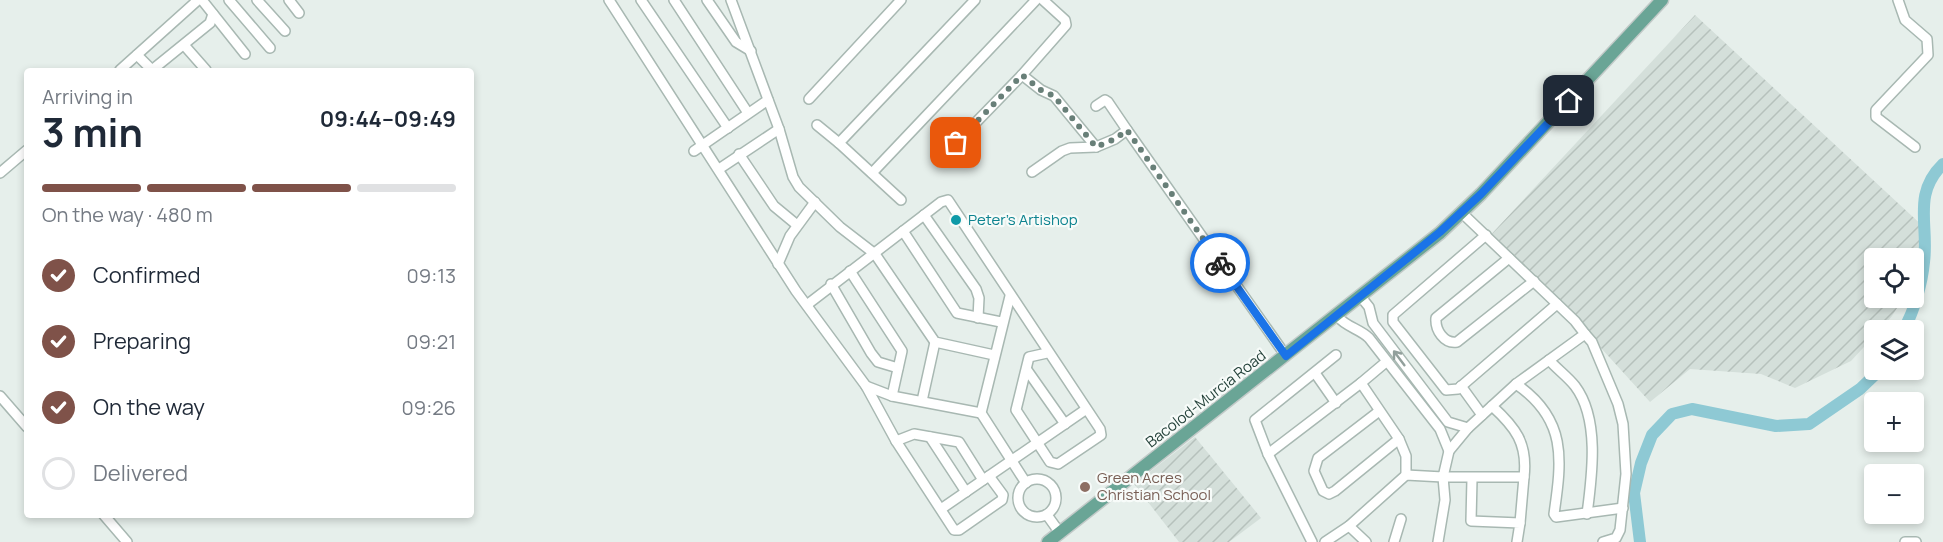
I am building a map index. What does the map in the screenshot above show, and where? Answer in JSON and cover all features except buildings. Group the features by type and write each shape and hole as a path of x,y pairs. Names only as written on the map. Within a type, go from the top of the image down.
{"main road":[{"name":"Bacolod-Murcia Road","path":"1048,542 1361,297 1461,213 1662,0"}],"street":[{"path":"122,68 200,0 245,54"},
{"path":"257,0 285,31"},
{"path":"289,0 299,13"},
{"path":"609,0 704,145 778,264 866,386 896,441 956,530 995,507 1002,500 1003,495 986,478 963,446 954,441 914,434 896,441"},
{"path":"642,0 728,128"},
{"path":"675,0 748,114"},
{"path":"720,0 708,2 736,42 751,51"},
{"path":"731,0 779,129 793,177 806,194 840,227 875,254 935,342 994,355"},
{"path":"809,99 901,0"},
{"path":"839,143 975,0"},
{"path":"872,173 1036,0"},
{"path":"956,143 1066,26 1065,21 1043,0"},
{"path":"1898,0 1905,20 1927,39 1928,55 1876,110 1876,117 1915,147"},
{"path":"232,1 270,48"},
{"path":"250,24 266,10"},
{"path":"155,68 210,22 213,14"},
{"path":"184,45 204,68"},
{"path":"136,55 150,68"},
{"path":"1022,75 1041,90 1054,96 1096,147"},
{"path":"694,151 768,100"},
{"path":"1096,106 1105,100 1108,102 1286,356"},
{"path":"817,125 901,200"},
{"path":"719,169 779,129"},
{"path":"1032,172 1066,149 1096,147 1115,139 1127,130"},
{"path":"0,173 24,153"},
{"path":"739,154 774,206 797,225"},
{"path":"808,304 831,284 875,254 944,200 951,202 1047,353 1102,433 1054,464 1016,410 1029,357 1047,353"},
{"path":"778,264 797,225 815,202"},
{"path":"1461,213 1534,281 1592,342 1623,424 1626,453 1619,534 1603,542"},
{"path":"924,215 976,289 979,298 978,318"},
{"path":"903,231 957,313 1001,322"},
{"path":"1486,235 1393,315 1393,322 1446,390 1461,386 1557,304"},
{"path":"1509,258 1436,318 1439,332 1447,341 1457,342 1534,281"},
{"path":"850,271 902,351 892,396"},
{"path":"831,284 878,362 898,368"},
{"path":"1010,296 1001,322 981,413 1010,462 1026,483"},
{"path":"1361,297 1369,307 1373,323 1448,422 1468,428"},
{"path":"1337,316 1349,328 1366,335 1440,429 1449,451"},
{"path":"1438,542 1445,500 1443,477 1449,451 1468,428 1516,384 1585,334"},
{"path":"922,401 935,342"},
{"path":"1378,351 1388,343"},
{"path":"1312,542 1268,454 1255,420 1336,355"},
{"path":"1549,360 1576,387 1591,429 1593,468 1587,514"},
{"path":"1268,454 1386,362"},
{"path":"1027,370 1065,424"},
{"path":"1315,373 1336,403"},
{"path":"1361,383 1378,412 1399,439 1406,456 1406,476"},
{"path":"1410,391 1418,384"},
{"path":"1516,384 1532,395 1548,416 1558,436 1560,451 1554,514 1561,518 1623,508"},
{"path":"866,386 892,396 981,413"},
{"path":"1461,386 1482,415"},
{"path":"0,396 24,424"},
{"path":"1492,406 1520,435 1524,450 1524,477 1517,542"},
{"path":"941,509 1085,410"},
{"path":"1378,412 1318,458 1314,471 1323,491 1329,494 1335,491 1399,439"},
{"path":"1440,429 1448,422"},
{"path":"930,437 966,492"},
{"path":"1325,542 1349,526 1406,476 1524,477"},
{"path":"1472,478 1471,521 1520,523"},
{"path":"1042,480 1055,491 1056,500 1047,515 1032,517 1020,507 1019,493 1026,483 1042,480"},
{"path":"1047,515 1059,533"},
{"path":"107,518 127,542"},
{"path":"1394,542 1401,519"},
{"path":"1349,526 1360,540"},
{"path":"1905,542 1916,542"}],"shaded area":[{"path":"1695,15 1926,229 1923,248 1864,248 1864,308 1897,308 1889,320 1864,320 1864,347 1851,361 1795,388 1761,374 1690,369 1650,402 1591,337 1486,240"},
{"path":"1195,437 1261,518 1229,542 1179,542 1134,484"}],"waterway":[{"path":"1908,320 1917,297 1923,270 1925,198 1933,175 1943,164"},
{"path":"1640,542 1634,493 1641,463 1652,435 1672,414 1692,409 1776,426 1809,424 1869,380"}],"way so far":[{"path":"956,143 1022,75 1041,90 1054,96 1096,147 1115,139 1127,130 1220,263"}],"place":[{"name":"Peter's Artishop","path":"956,220"},
{"name":"Green Acres Christian School","path":"1085,487"}],"route":[{"path":"1220,263 1286,356 1440,232 1481,194 1569,101"}]}
